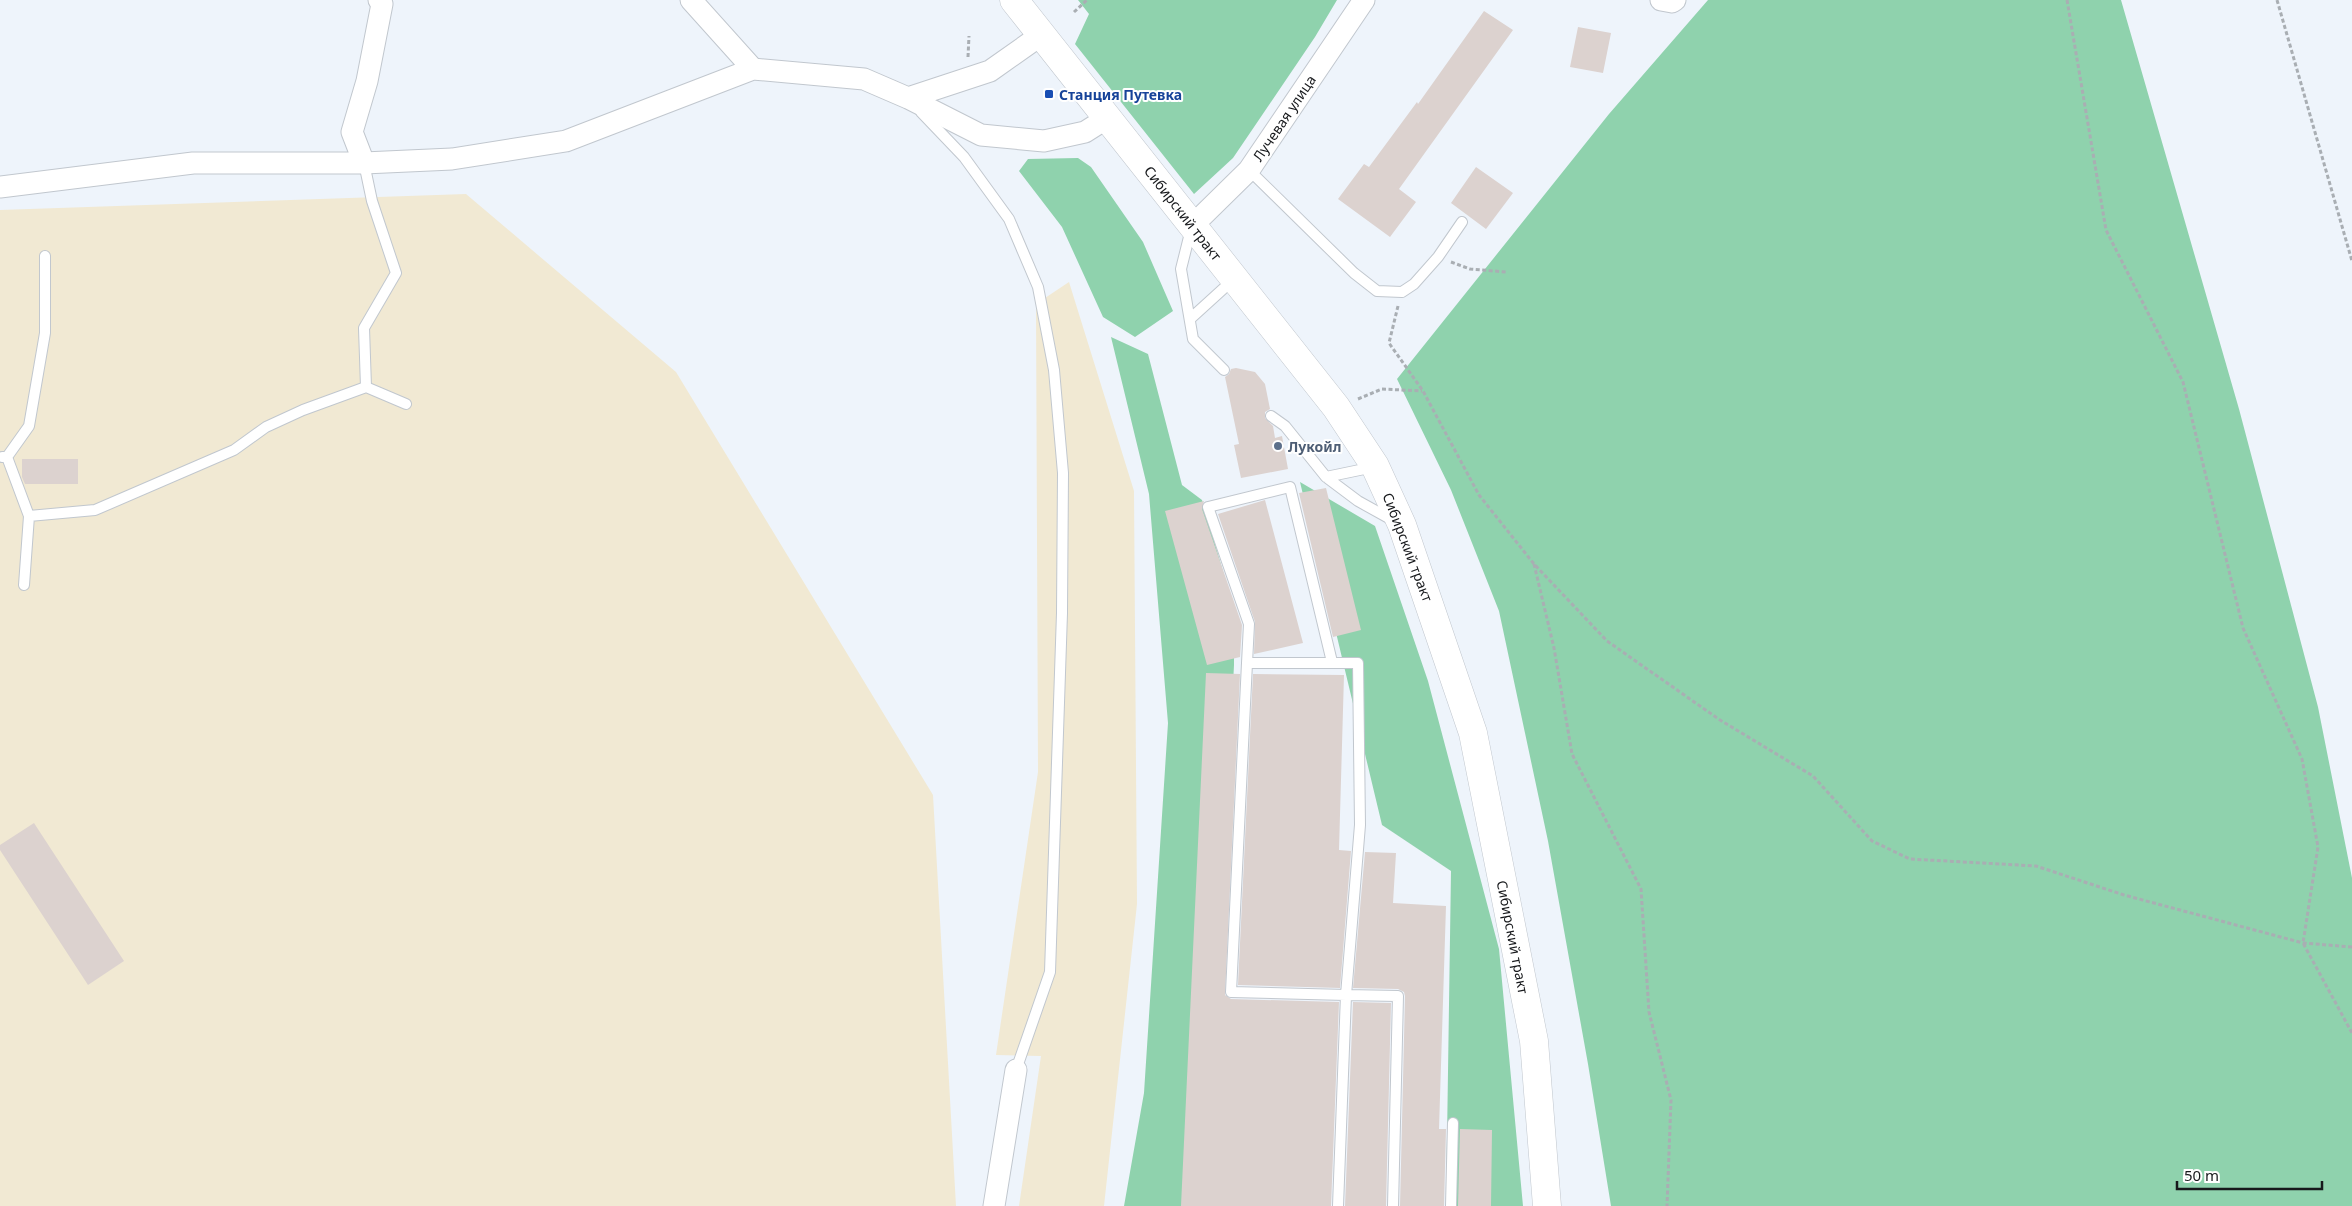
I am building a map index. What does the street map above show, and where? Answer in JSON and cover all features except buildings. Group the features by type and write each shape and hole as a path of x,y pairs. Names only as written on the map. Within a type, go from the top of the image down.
{"main road":[{"name":"Сибирский тракт","path":"1014,0 1336,407 1375,466 1402,525 1474,734 1534,1042 1546,1206"}],"street":[{"path":"364,163 352,132 371,62 382,4 379,0"},
{"path":"691,0 753,69"},
{"name":"Лучевая улица","path":"1192,226 1249,170 1364,0"},
{"path":"908,98 990,71 1041,35"},
{"path":"0,187 192,163 364,163 452,159 566,141 753,69 864,79 908,98 981,135 1044,141 1084,132 1107,118"},
{"path":"994,1206 1016,1070"}],"lane":[{"path":"908,98 964,157 1009,219 1038,287 1054,370 1063,492 1062,623 1050,972 1016,1070"},
{"path":"364,163 372,201 396,274 364,328 366,387"},
{"path":"1249,170 1354,273 1377,291 1402,292 1414,284 1438,257 1462,222"},
{"path":"1192,226 1181,269 1194,339 1224,370"},
{"path":"24,585 29,516 3,457 29,426 45,333 45,256"},
{"path":"1190,319 1234,279"},
{"path":"29,516 95,510 234,450 274,424 366,387 406,404"},
{"path":"1271,416 1285,426 1326,477 1358,501 1402,525"},
{"path":"1326,477 1375,466"},
{"path":"1332,662 1290,487 1208,507 1249,624 1231,992 1398,996 1393,1206"},
{"path":"1247,663 1358,663 1360,825 1346,995 1338,1206"},
{"path":"1451,1206 1453,1123"}],"path":[{"path":"1074,12 1087,0"},
{"path":"2067,0 2106,230 2184,382 2243,628 2302,759 2318,848 2303,943 2352,1033"},
{"path":"2278,0 2352,261"},
{"path":"1438,257 1470,269 1506,272"},
{"path":"1402,292 1389,342 1422,391 1479,495 1534,564 1607,641 1720,720 1813,776 1872,841 1910,859 2036,866 2124,895 2303,943 2352,947"},
{"path":"1336,407 1382,389 1422,391"},
{"path":"1534,564 1554,648 1572,754 1641,889 1648,1012 1671,1100 1667,1206"}],"shaded area":[{"path":"466,194 676,372 933,795 956,1206 0,1206 0,210"},
{"path":"1069,282 1134,491 1137,904 1104,1206 1019,1206 1041,1056 996,1055 1038,772 1036,304"}],"green space":[{"path":"1078,0 1337,0 1315,37 1233,158 1194,194 1075,44 1089,14"},
{"path":"1708,0 2121,0 2239,409 2318,707 2352,878 2352,1206 1611,1206 1548,841 1499,611 1451,490 1397,379 1609,114"},
{"path":"1078,158 1091,167 1143,242 1173,311 1135,337 1103,317 1062,227 1019,171 1028,159"},
{"path":"1111,337 1148,354 1182,485 1202,500 1234,609 1234,665 1219,959 1200,1206 1124,1206 1144,1093 1168,723 1149,494"},
{"path":"1300,482 1375,526 1428,681 1499,949 1523,1206 1446,1206 1451,871 1382,825"}],"place":[{"name":"Станция Путевка","path":"1049,94"},
{"name":"Лукойл","path":"1278,446"}]}
